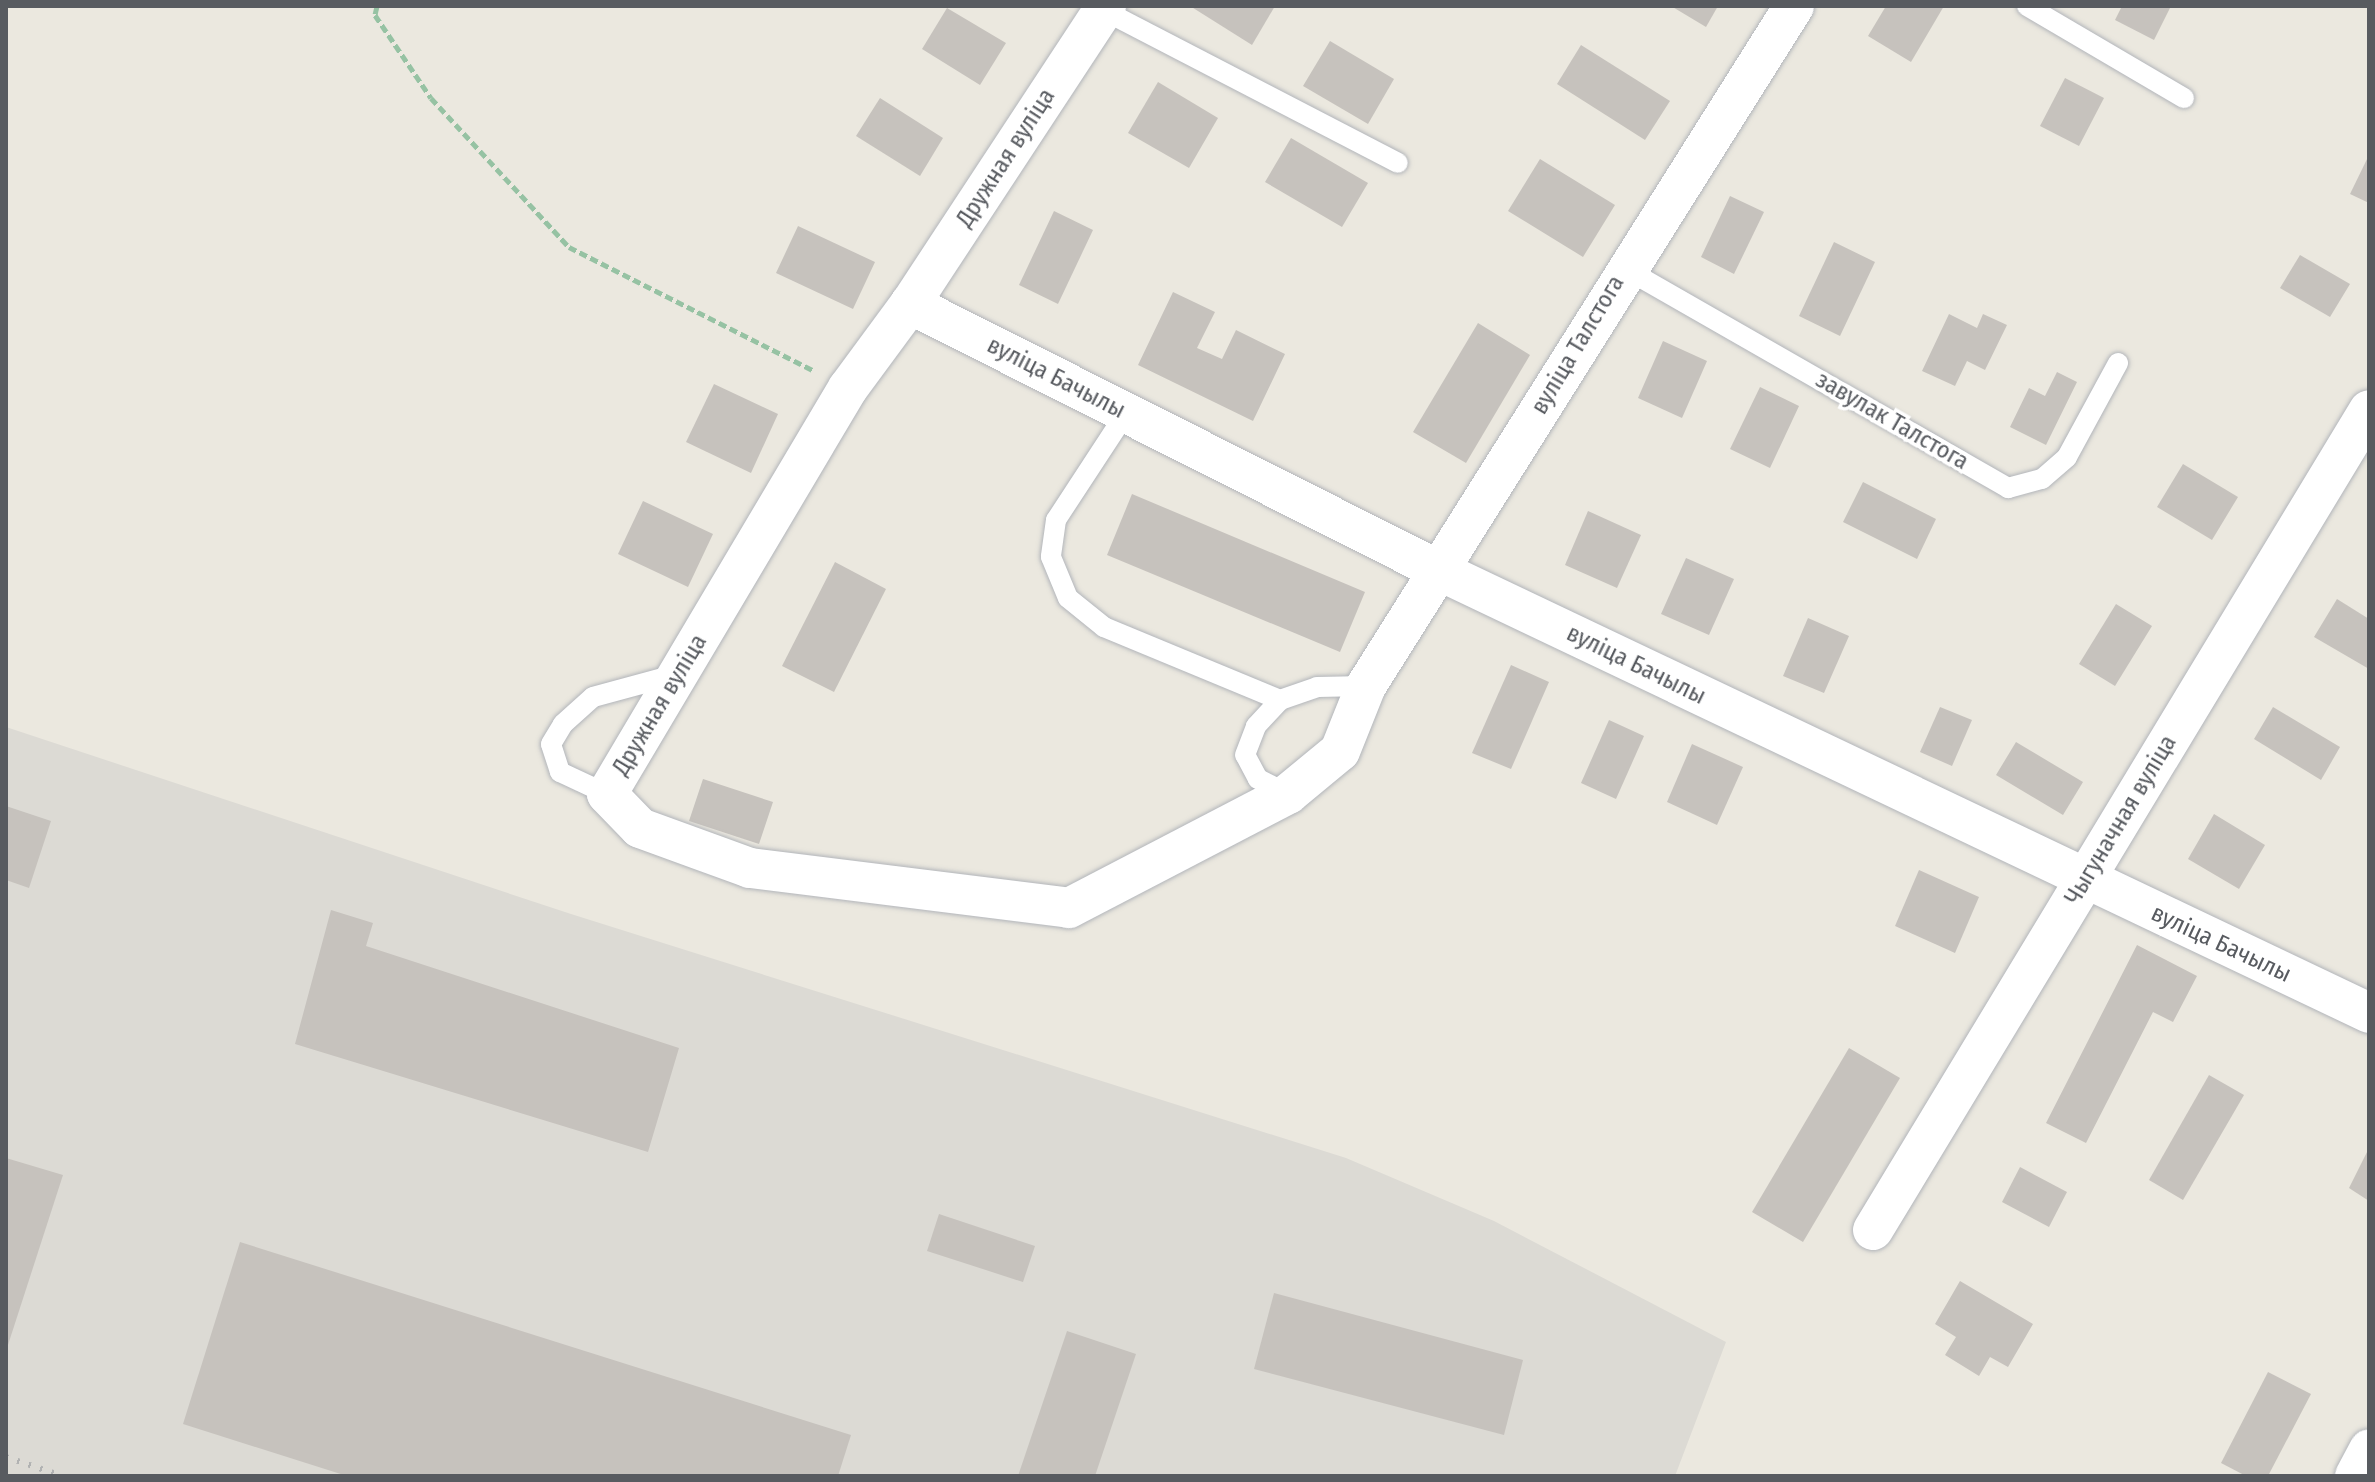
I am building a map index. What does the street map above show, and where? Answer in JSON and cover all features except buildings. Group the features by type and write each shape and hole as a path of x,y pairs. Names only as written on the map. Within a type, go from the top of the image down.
{"street":[{"name":"вуліца Талстога","path":"1366,686 1440,571 1624,268 1794,6"},
{"name":"Дружная вуліца","path":"1104,8 910,304 848,388 607,794 640,828 750,868 1069,908 1288,794 1340,751 1366,686"},
{"name":"вуліца Бачылы","path":"910,304 1440,571 2369,1013"},
{"name":"Чыгуначная вуліца","path":"1873,1230 2369,410"},
{"path":"2355,1476 2369,1450"}],"lane":[{"path":"2027,6 2184,98"},
{"path":"1104,8 1398,163"},
{"name":"завулак Талстога","path":"1624,268 2008,488 2042,479 2067,457 2118,363"},
{"path":"1126,413 1056,520 1051,557 1068,598 1104,627 1280,700"},
{"path":"607,794 560,772 551,744 563,724 593,697 678,674"},
{"path":"1288,794 1258,779 1245,755 1256,726 1280,700 1317,687 1366,686"}],"path":[{"path":"377,6 375,15 431,98 569,247 848,388"}],"shaded area":[{"path":"6,727 571,914 1346,1158 1494,1221 1726,1342 1675,1476 6,1476"}],"railway":[{"path":"6,1457 62,1476"}]}
